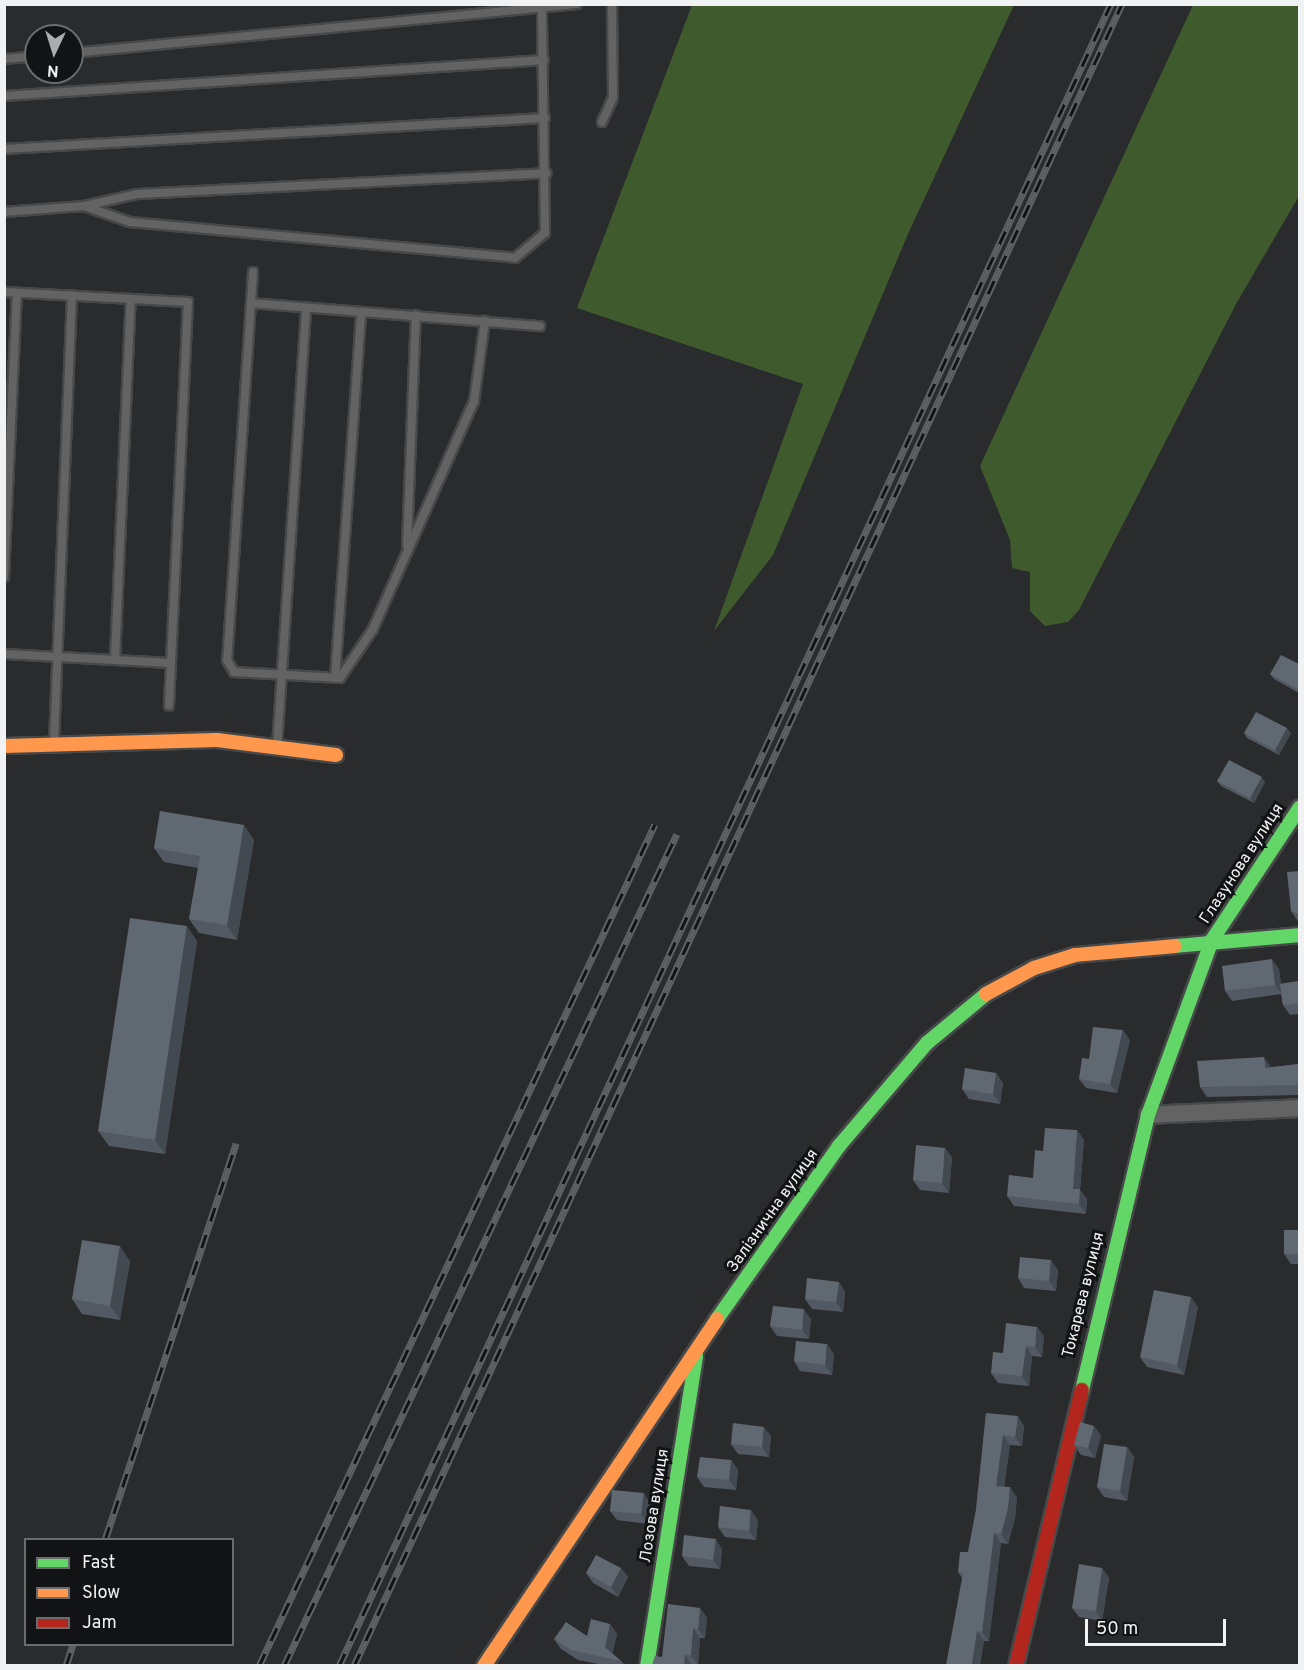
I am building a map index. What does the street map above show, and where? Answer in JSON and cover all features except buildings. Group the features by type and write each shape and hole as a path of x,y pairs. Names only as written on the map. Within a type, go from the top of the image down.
{"street":[{"path":"4,746 54,748 217,741 336,754"},
{"name":"Глазунова вулиця","path":"1212,940 1299,807"},
{"name":"Залізнична вулиця","path":"483,1665 619,1458 839,1146 927,1043 979,998 1034,968 1075,955 1212,940 1299,935"},
{"name":"Токарева вулиця","path":"1016,1665 1148,1115 1212,940"},
{"path":"1148,1115 1299,1108"},
{"name":"Лозова вулиця","path":"647,1665 696,1351"}],"lane":[{"path":"84,51 577,4"},
{"path":"602,122 613,97 612,4"},
{"path":"84,206 130,222 515,258 545,232 542,8"},
{"path":"4,59 24,57"},
{"path":"4,96 544,60"},
{"path":"4,149 545,118"},
{"path":"4,212 84,206 137,194 546,173"},
{"path":"252,272 227,660 234,672 335,678"},
{"path":"4,292 188,302 169,706"},
{"path":"4,577 17,292"},
{"path":"54,748 55,654 72,295"},
{"path":"115,659 131,299"},
{"path":"251,303 540,326"},
{"path":"277,748 285,675 306,308"},
{"path":"335,678 361,312"},
{"path":"407,551 416,315"},
{"path":"335,678 373,629 474,401 485,321"},
{"path":"4,654 55,654 171,663"}],"green space":[{"path":"692,5 1014,5 908,234 773,555 714,631 803,384 577,308"},
{"path":"1193,5 1299,5 1299,196 1236,304 1079,610 1068,622 1045,626 1030,611 1030,572 1012,568 1010,540 980,466"}],"railway":[{"path":"339,1666 1111,4"},
{"path":"354,1666 1122,4"},
{"path":"259,1666 655,824"},
{"path":"284,1666 677,834"},
{"path":"106,1538 236,1143"},
{"path":"66,1666 72,1646"}],"traffic: fast":[{"path":"1082,1390 1148,1115 1212,940 1300,807"},
{"path":"1175,946 1300,935"},
{"path":"717,1319 839,1146 927,1043 986,994"},
{"path":"647,1666 696,1356"}],"traffic: slow":[{"path":"4,746 217,740 336,755"},
{"path":"986,994 1034,968 1075,955 1175,946"},
{"path":"484,1666 717,1319"}],"traffic: jam":[{"path":"1016,1666 1082,1390"}]}
